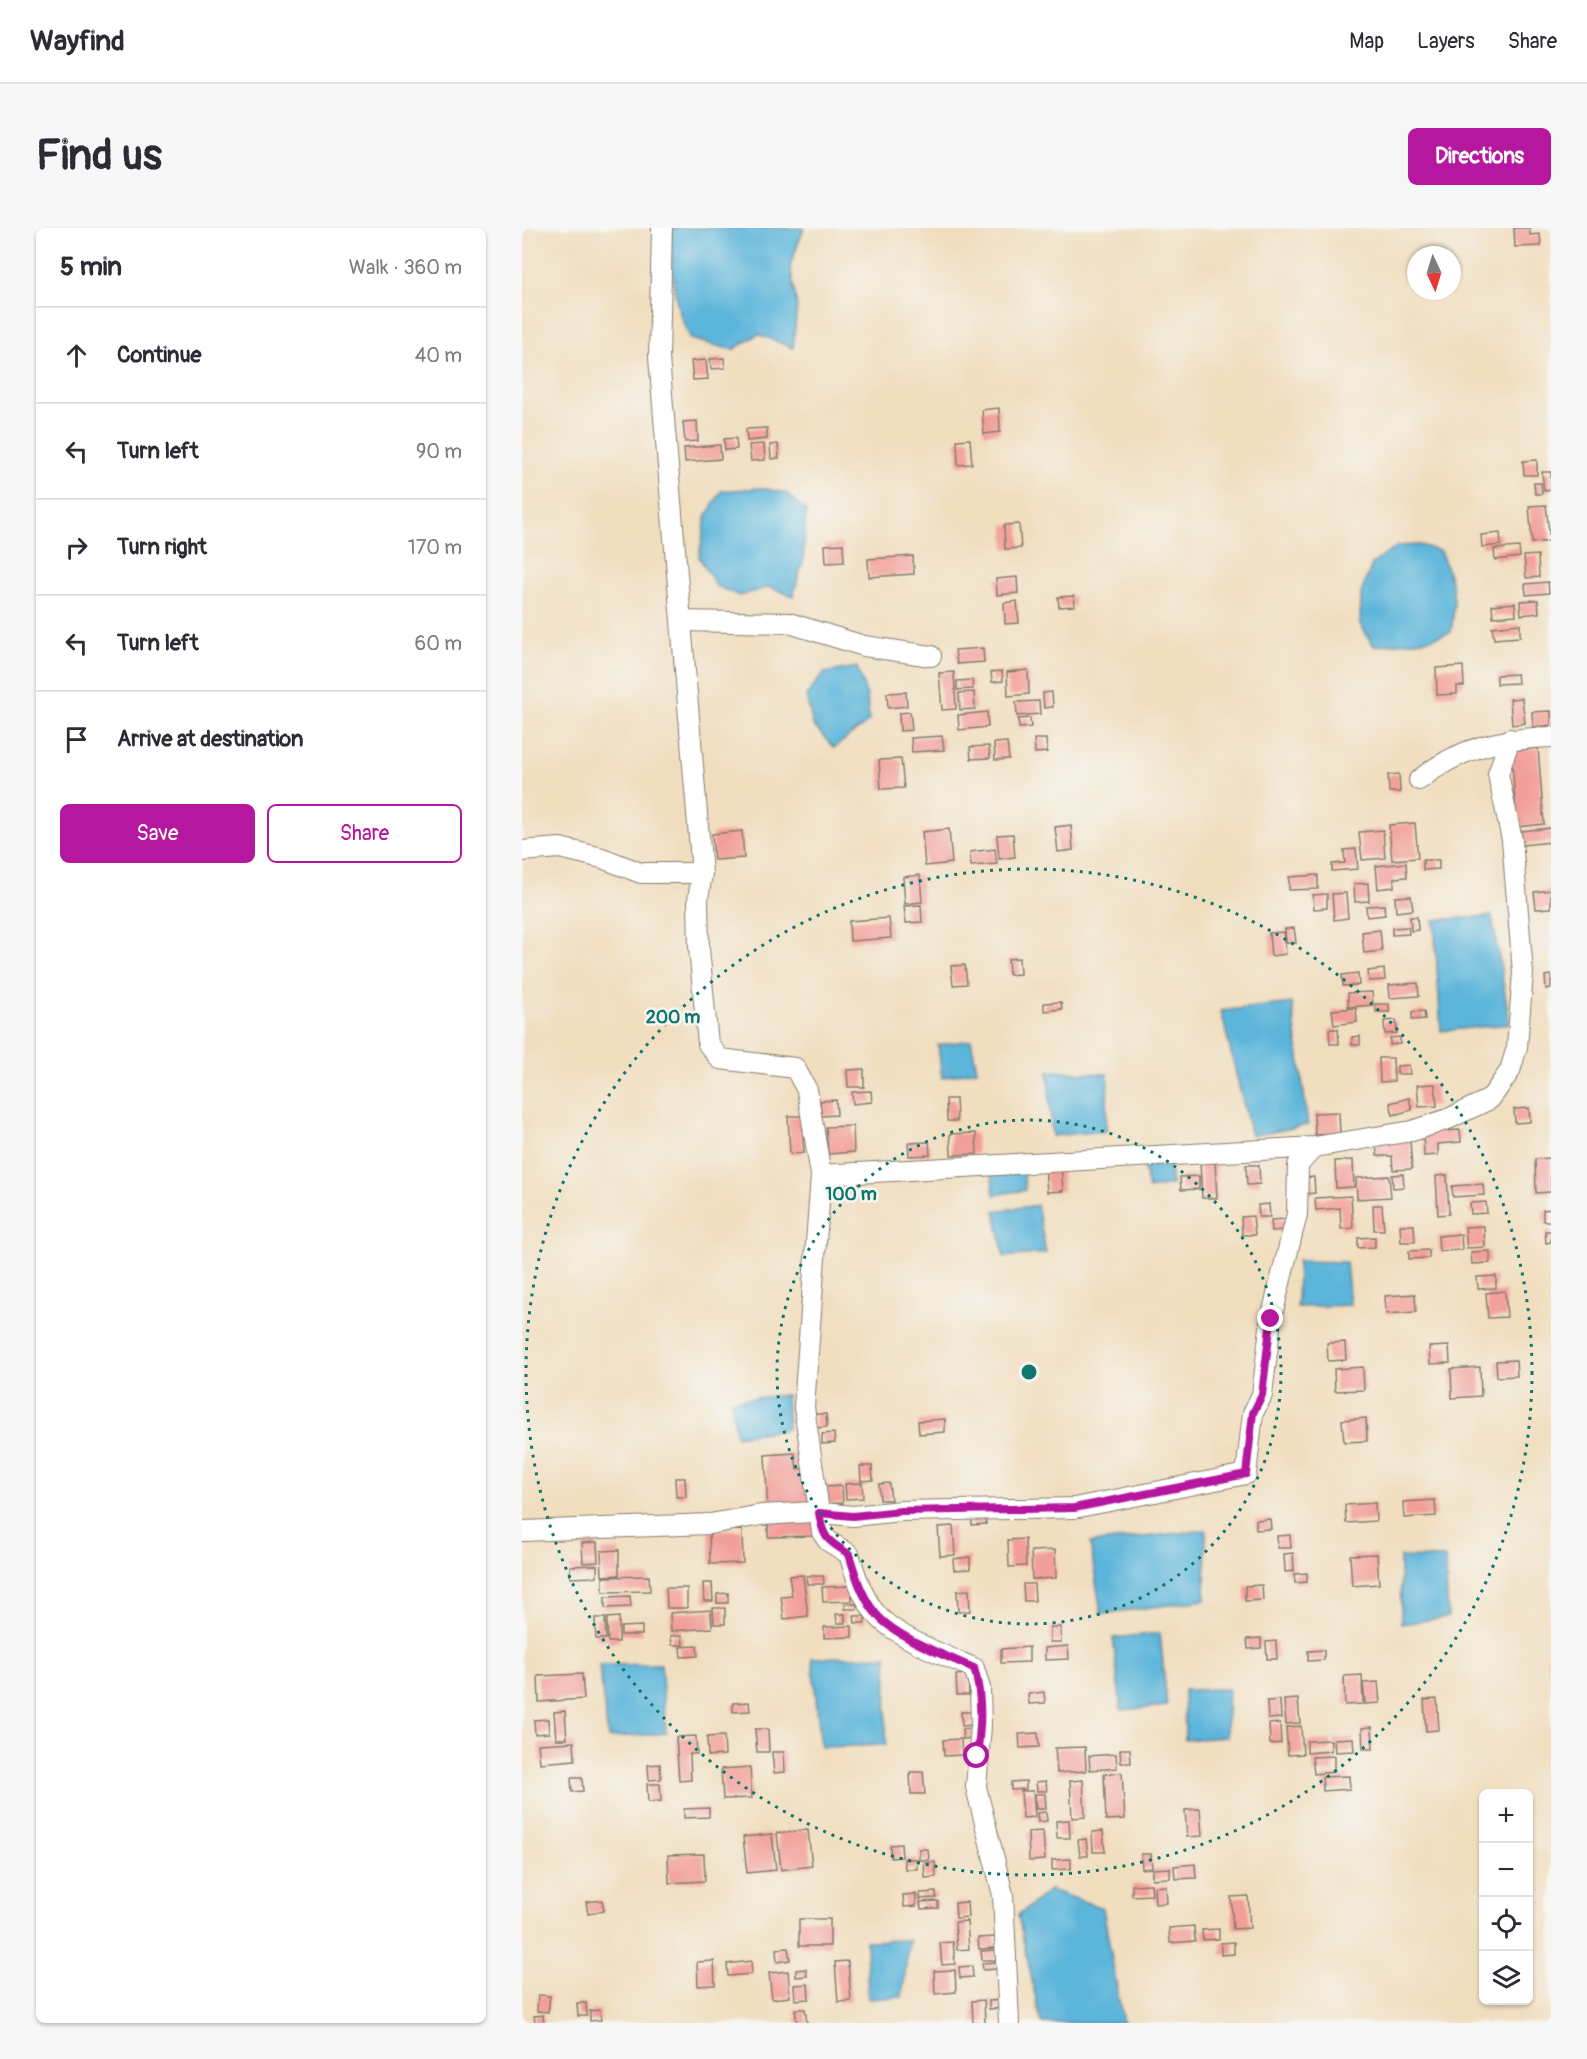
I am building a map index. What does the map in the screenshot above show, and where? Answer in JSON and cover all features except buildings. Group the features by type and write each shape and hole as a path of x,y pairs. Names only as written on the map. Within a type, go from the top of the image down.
{"street":[{"path":"662,228 659,358 702,873 698,900 699,948 708,1044 720,1059 795,1068 807,1090 821,1175 804,1407 822,1532 828,1541 849,1554 856,1576 874,1612 896,1631 974,1668 980,1688 981,1726 976,1787 1003,1895 1009,2023"},
{"path":"681,621 789,623 864,646 931,656"},
{"path":"1419,780 1434,768 1489,743 1510,739 1551,737"},
{"path":"821,1175 1314,1147 1412,1131 1448,1119 1490,1099 1510,1071 1517,1047 1523,974 1512,840 1498,774 1510,739"},
{"path":"522,851 560,848 602,858 640,873 702,873"},
{"path":"522,1531 710,1524 761,1515 819,1513 853,1516 901,1511 1074,1508 1246,1474 1253,1413 1262,1395 1271,1319 1297,1214 1298,1165 1314,1147"}],"water":[{"path":"671,228 804,228 790,266 797,306 793,348 758,334 733,350 691,339 676,299 672,271"},
{"path":"760,488 786,493 806,511 803,561 793,596 769,587 739,596 716,586 699,557 706,517 721,491"},
{"path":"1420,545 1440,551 1448,573 1454,600 1451,632 1430,639 1374,646 1360,624 1361,593 1372,564 1398,546"},
{"path":"857,667 867,696 869,721 834,748 813,725 806,696 824,673"},
{"path":"1492,916 1510,1024 1441,1031 1434,920"},
{"path":"1292,1003 1308,1125 1251,1136 1221,1011"},
{"path":"971,1040 977,1070 942,1078 938,1045"},
{"path":"1048,1071 1108,1074 1106,1131 1052,1136"},
{"path":"1168,1158 1172,1185 1149,1189 1142,1161"},
{"path":"1023,1165 1025,1190 994,1195 991,1169"},
{"path":"1037,1205 1046,1253 1004,1257 995,1211"},
{"path":"1298,1261 1346,1262 1350,1305 1297,1307"},
{"path":"786,1395 788,1429 736,1436 731,1400"},
{"path":"1206,1530 1205,1600 1101,1614 1090,1543"},
{"path":"1400,1557 1445,1558 1448,1617 1401,1624"},
{"path":"1160,1633 1167,1706 1121,1710 1113,1638"},
{"path":"887,1656 886,1745 821,1747 812,1658"},
{"path":"661,1664 666,1733 608,1738 599,1665"},
{"path":"1228,1689 1226,1737 1185,1740 1184,1690"},
{"path":"1050,1890 1103,1908 1123,2023 1041,2023 1018,1915"},
{"path":"909,1940 902,1997 868,1999 866,1941"}],"route":[{"path":"977,1756 981,1726 980,1688 974,1668 896,1631 874,1612 864,1595 849,1554 828,1541 822,1532 819,1513 853,1516 901,1511 1074,1508 1150,1495 1246,1474 1253,1413 1262,1395 1271,1319"}]}
